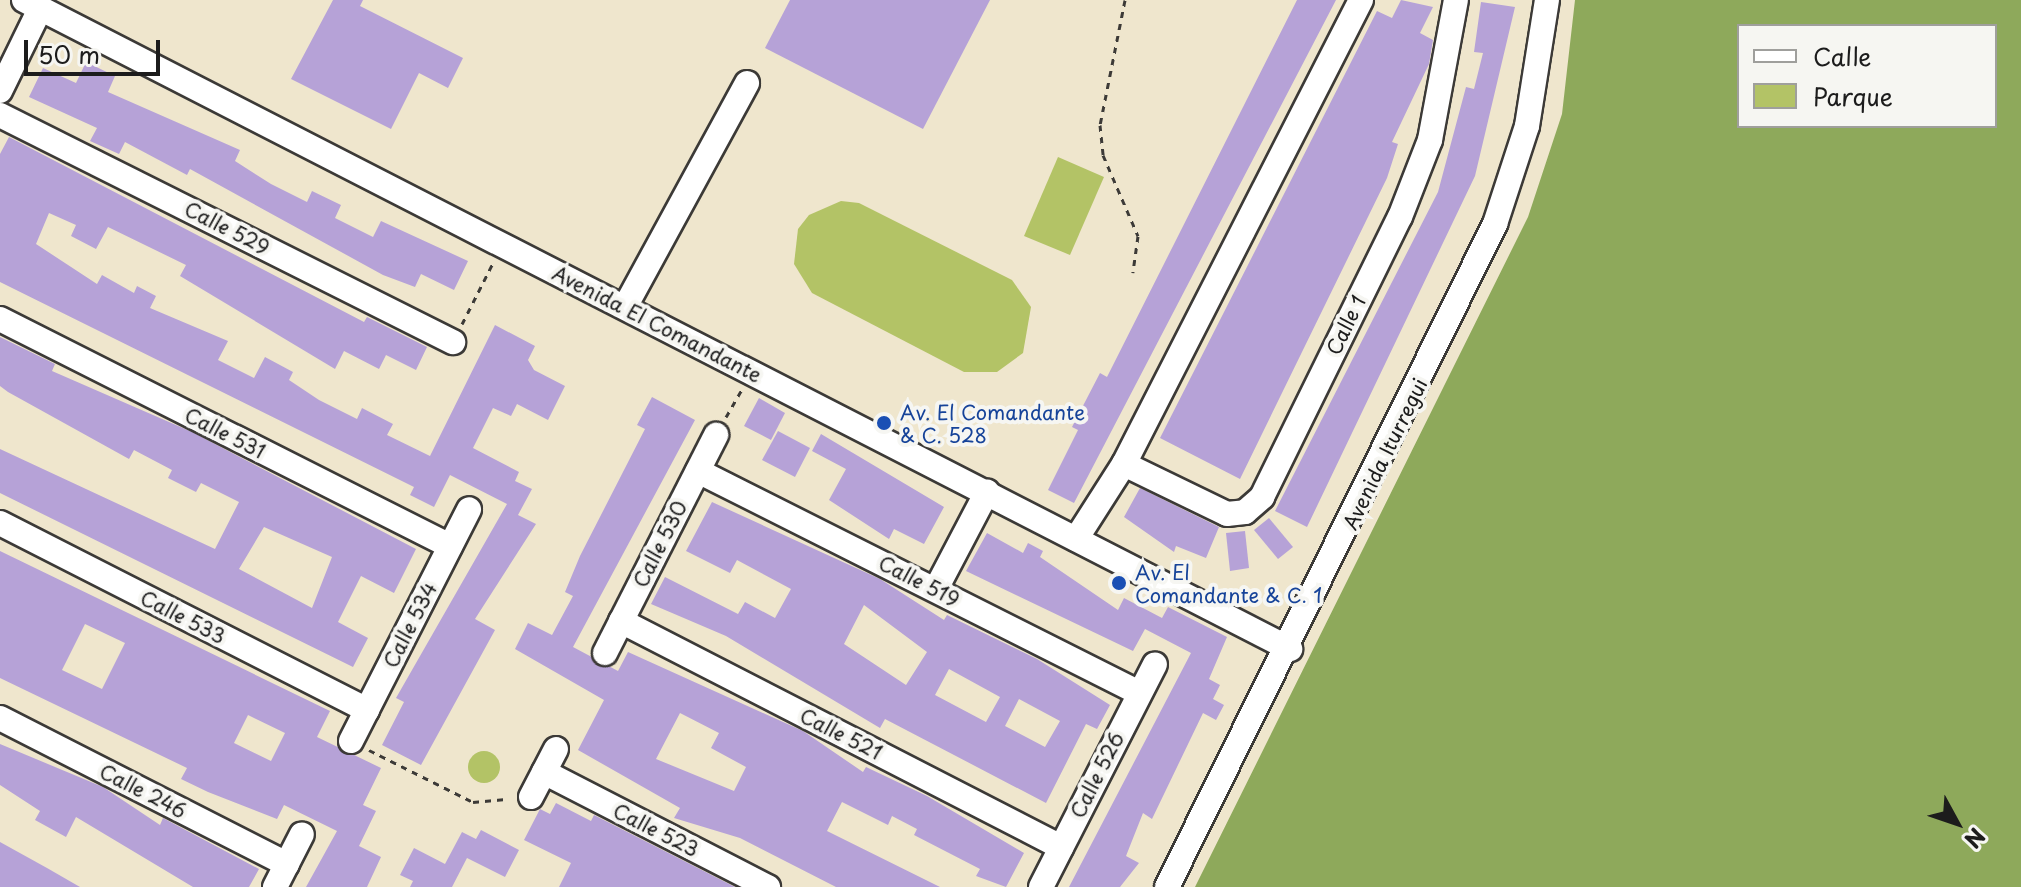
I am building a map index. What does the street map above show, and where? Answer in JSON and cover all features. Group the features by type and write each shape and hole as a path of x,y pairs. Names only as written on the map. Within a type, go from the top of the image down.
{"street":[{"path":"1076,539 1124,464 1361,0"},
{"name":"Calle 1","path":"1124,464 1227,514 1245,512 1262,497 1418,176 1456,0"},
{"name":"Avenida Iturregui","path":"1167,887 1290,649 1495,224 1527,126 1547,0"},
{"path":"0,91 32,4"},
{"name":"Avenida El Comandante","path":"32,4 1290,649"},
{"path":"625,307 747,83"},
{"name":"Calle 529","path":"0,115 453,342"},
{"name":"Calle 531","path":"0,319 450,546"},
{"name":"Calle 530","path":"605,653 716,435"},
{"name":"Calle 519","path":"698,471 1139,693"},
{"path":"936,589 987,492"},
{"name":"Calle 534","path":"351,741 469,509"},
{"name":"Calle 533","path":"0,523 367,710"},
{"name":"Calle 521","path":"621,621 1061,847"},
{"name":"Calle 526","path":"1041,887 1155,664"},
{"name":"Calle 246","path":"0,718 287,864"},
{"path":"531,797 556,749"},
{"name":"Calle 523","path":"544,772 768,887"},
{"path":"275,887 302,834"}],"path":[{"path":"1125,0 1100,125 1103,155 1138,236 1133,273"},
{"path":"453,342 502,245"},
{"path":"716,435 752,372"},
{"path":"351,741 473,802 531,797"}],"green space":[{"path":"1575,0 2021,0 2021,887 1195,887 1528,217 1562,114"},
{"path":"1058,157 1104,177 1070,255 1024,236"},
{"path":"841,201 859,203 1012,280 1031,307 1023,353 997,372 964,372 812,293 794,264 798,229 809,215"},
{"path":"484,751 495,756 500,767 495,778 484,783 473,778 468,767 473,756"}],"building":[{"path":"333,0 363,0 360,6 463,58 448,88 419,73 391,129 291,79"},
{"path":"790,0 990,0 923,129 765,48"},
{"path":"1297,0 1336,0 1074,503 1048,490 1078,430 1072,427 1100,373 1107,377"},
{"path":"1401,0 1433,7 1420,33 1433,40 1429,64 1392,142 1398,144 1387,178 1240,479 1160,438 1377,11 1392,18"},
{"path":"1481,2 1515,7 1475,176 1307,527 1275,511 1438,192 1466,87 1474,89 1483,53 1474,52"},
{"path":"86,62 115,76 108,92 240,150 235,161 271,184 307,202 312,191 341,205 335,218 373,237 381,221 468,261 454,290 421,274 415,287 383,275 190,169 187,175 125,142 119,154 90,141 97,128 29,97 43,68 76,83"},
{"path":"9,137 364,322 367,317 427,347 416,370 386,355 379,369 344,351 335,369 180,276 186,265 108,227 96,249 71,236 76,225 49,213 36,244 97,284 102,275 134,293 137,286 156,296 150,308 228,341 218,360 254,378 265,357 293,372 289,380 319,400 357,419 362,408 393,424 387,435 430,456 495,325 535,346 528,360 534,370 565,386 548,420 517,404 511,416 493,408 473,448 519,472 515,481 532,489 518,515 536,524 475,619 495,630 421,765 382,745 404,702 396,698 507,504 450,475 434,507 410,495 414,487 0,282 0,154"},
{"path":"0,337 55,364 52,371 192,432 416,549 394,593 361,576 338,622 368,638 353,667 0,493 0,449 215,549 239,502 201,483 196,492 168,478 172,470 134,450 129,459 0,386","holes":["264,527 332,557 312,608 239,569"]},
{"path":"652,397 695,420 573,647 618,671 628,652 803,731 863,772 866,767 927,796 1024,853 1006,887 976,876 980,869 914,835 917,829 892,816 888,825 842,802 827,831 940,887 836,887 740,838 674,818 680,808 578,750 604,700 515,649 528,623 552,635 573,596 565,592 580,556 645,429 637,425","holes":["680,713 719,733 711,748 746,767 734,791 656,759"]},
{"path":"759,398 785,413 771,440 744,426"},
{"path":"778,431 810,448 795,477 762,460"},
{"path":"821,434 944,507 924,544 894,529 889,539 829,500 846,469 812,451"},
{"path":"1140,488 1219,527 1206,558 1176,546 1174,552 1124,517"},
{"path":"712,502 880,579 944,620 947,615 1037,659 1110,705 1097,729 1086,724 1046,803 885,719 880,728 726,636 651,604 665,577 738,614 745,602 775,618 791,589 737,560 730,573 686,551","holes":["864,605 927,652 906,685 844,644","949,669 1000,697 986,722 935,695","1019,699 1060,721 1045,747 1005,726"]},
{"path":"1269,518 1293,547 1278,559 1254,530"},
{"path":"1245,531 1249,568 1230,571 1226,533"},
{"path":"987,533 1023,553 1028,543 1043,551 1040,557 1118,610 1124,598 1162,618 1168,607 1227,637 1209,679 1220,685 1213,699 1224,705 1216,720 1203,713 1152,819 1143,813 1126,856 1139,863 1120,887 1069,887 1191,653 1145,629 1133,651 966,571"},
{"path":"0,551 330,711 317,737 381,768 363,805 376,811 359,846 381,857 367,887 306,887 337,831 284,805 277,819 208,792 181,779 187,768 0,678","holes":["85,624 125,643 102,689 62,670","248,715 285,733 271,761 234,743"]},
{"path":"0,744 103,787 160,825 163,818 259,869 249,887 193,887 76,817 66,837 35,820 40,811 0,785"},
{"path":"556,803 591,821 594,815 735,887 559,887 571,863 524,840 540,809 550,814"},
{"path":"481,830 519,850 505,877 467,858 452,887 410,887 413,881 400,875 414,848 445,864 462,832 476,839"},
{"path":"0,842 47,868 80,887 0,887"}],"place":[{"name":"Av. El Comandante & C. 528","path":"884,423"},
{"name":"Av. El Comandante & C. 1","path":"1119,583"}]}
